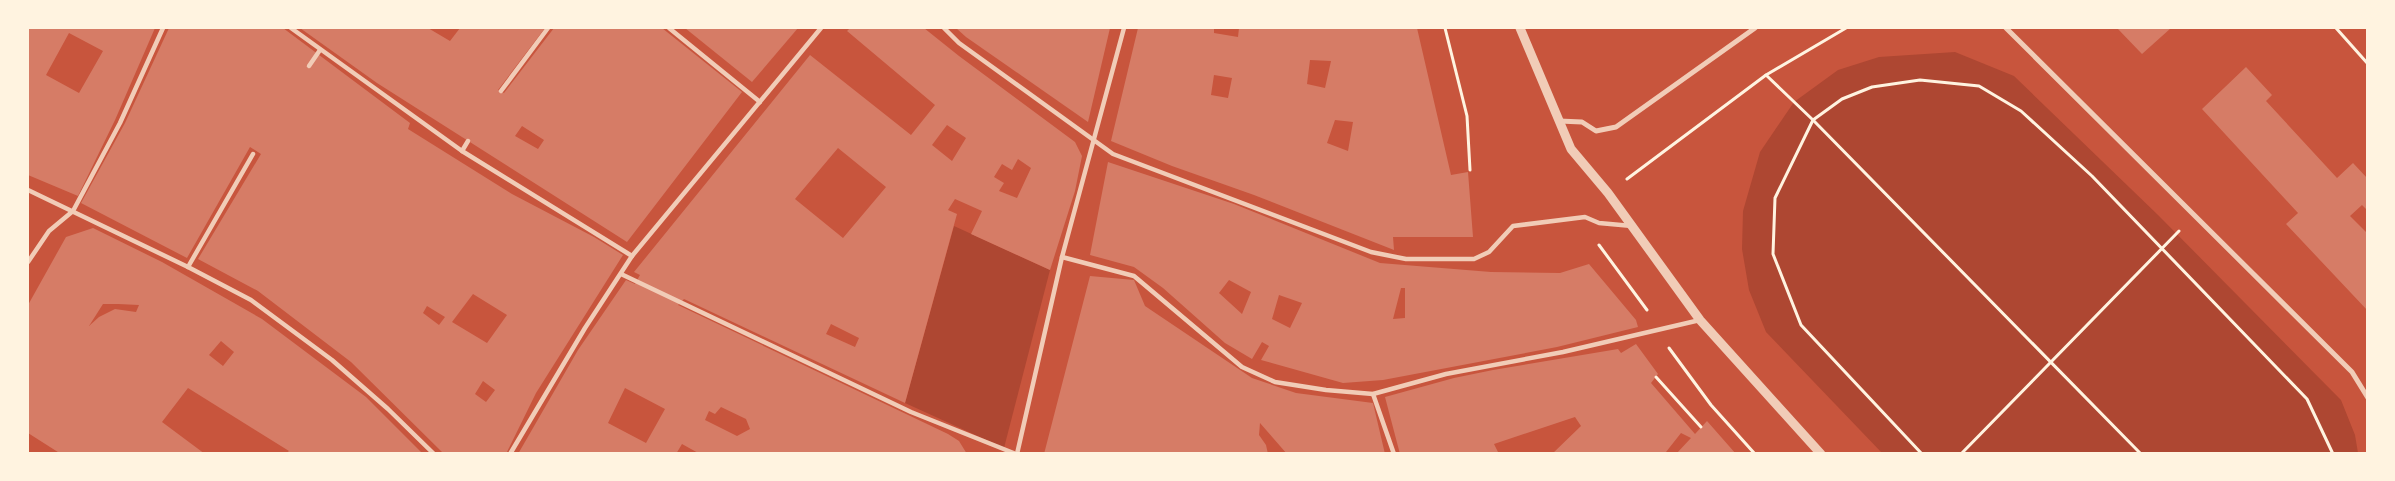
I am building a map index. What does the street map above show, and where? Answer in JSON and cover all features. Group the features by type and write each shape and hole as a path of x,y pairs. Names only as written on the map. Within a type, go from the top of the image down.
{"street":[{"path":"28,262 49,231 73,211 120,124 163,28"},
{"path":"291,28 462,150 632,256"},
{"path":"501,91 548,28"},
{"path":"669,28 760,102"},
{"path":"510,454 585,328 632,256 821,28"},
{"path":"944,28 959,43 1113,154 1371,252 1406,260 1474,259 1489,252 1513,226 1585,217 1599,223 1632,226"},
{"path":"621,274 911,412 1016,454 1062,257 1095,141 1124,28"},
{"path":"1520,28 1571,149 1608,193 1700,320 1821,454"},
{"path":"1559,121 1582,122 1596,131 1616,127 1755,28"},
{"path":"2006,28 2352,372 2368,398"},
{"path":"309,66 320,50"},
{"path":"462,150 468,141"},
{"path":"188,267 253,154"},
{"path":"28,190 188,267 251,300 332,360 388,409 434,454"},
{"path":"1062,257 1134,276 1242,367 1275,382 1326,390 1373,394 1446,374 1563,352 1700,320"},
{"path":"1373,394 1394,454"}],"path":[{"path":"1444,28 1467,116 1470,170"},
{"path":"1608,193 1766,75 1846,28"},
{"path":"2336,28 2368,64"},
{"path":"1766,75 1813,120 2141,454"},
{"path":"1922,454 1802,325 1773,254 1775,198 1813,120 1842,99 1872,87 1920,80 1979,86 2021,111 2092,176 2307,399 2333,454"},
{"path":"1961,454 2049,361 2196,216"},
{"path":"1656,378 1701,427"}],"shaded area":[{"path":"1955,52 2014,76 2158,215 2341,400 2355,435 2358,453 1882,453 1766,332 1749,290 1742,249 1743,211 1760,152 1794,102 1838,70 1879,57"},
{"path":"954,226 1050,270 1004,448 905,403"}],"building":[{"path":"28,28 155,28 115,120 78,196 28,175","holes":["69,33 103,51 79,93 46,75"]},
{"path":"169,28 283,28 410,123 408,129 512,194 594,237 623,255 536,393 506,454 444,454 351,362 258,291 198,259 261,154 250,147 187,258 81,203 125,123","holes":["473,294 507,315 487,343 452,322","427,306 445,317 439,325 423,313","483,381 495,390 486,402 475,394"]},
{"path":"300,28 428,28 450,41 460,28 545,28 498,90 504,93 554,28 662,28 742,92 627,242 377,83","holes":["522,126 544,140 538,149 515,136"]},
{"path":"685,28 798,28 752,82"},
{"path":"850,28 924,28 1075,142 1082,156 1075,191 1050,270 971,234 982,211 955,199 948,210 957,214 905,403 684,299 678,305 948,434 959,441 967,454 700,454 682,444 676,454 518,454 578,350 626,280 635,284 640,275 634,272 810,55 911,135 935,105 847,31","holes":["947,125 966,138 952,161 932,145","838,148 886,187 843,238 795,199","1018,159 1031,168 1017,198 999,191 1004,183 994,177 1002,164 1012,170","831,324 859,338 855,347 826,334","625,388 665,409 646,443 608,423","721,407 746,419 750,429 737,436 705,420 709,411 715,414"]},
{"path":"956,28 1110,28 1088,122 966,37"},
{"path":"1138,28 1214,28 1214,33 1238,37 1239,28 1417,28 1451,175 1468,172 1473,237 1393,237 1394,250 1111,141","holes":["1310,60 1331,61 1325,88 1307,84","1214,75 1232,78 1228,98 1211,95","1335,120 1353,122 1348,151 1327,143"]},
{"path":"2117,28 2171,28 2142,54"},
{"path":"2246,67 2272,95 2266,101 2337,178 2353,163 2368,179 2368,208 2366,209 2362,205 2350,216 2368,234 2368,311 2286,224 2298,213 2202,109"},
{"path":"1108,162 1234,204 1380,263 1491,272 1560,273 1589,264 1636,320 1638,327 1557,347 1383,380 1343,383 1261,360 1269,346 1262,342 1252,359 1225,343 1163,288 1134,267 1090,255","holes":["1229,280 1251,292 1242,314 1219,293","1401,288 1405,288 1405,318 1393,319","1279,295 1302,303 1290,328 1272,319"]},
{"path":"93,228 162,262 262,319 366,397 423,454 285,454 289,451 188,388 162,422 205,454 61,454 28,433 28,305 66,237","holes":["103,304 118,304 139,305 136,312 115,309 99,317 89,326","221,341 234,352 223,366 209,355"]},
{"path":"1090,276 1134,280 1145,306 1252,378 1296,393 1373,403 1385,454 1287,454 1260,423 1259,435 1266,445 1268,454 1044,454"},
{"path":"1636,344 1658,374 1651,383 1695,434 1707,421 1736,454 1676,454 1691,438 1681,433 1666,452 1667,454 1552,454 1581,426 1575,417 1494,444 1499,454 1400,454 1385,397 1454,378 1493,370 1618,349 1621,353"}]}
